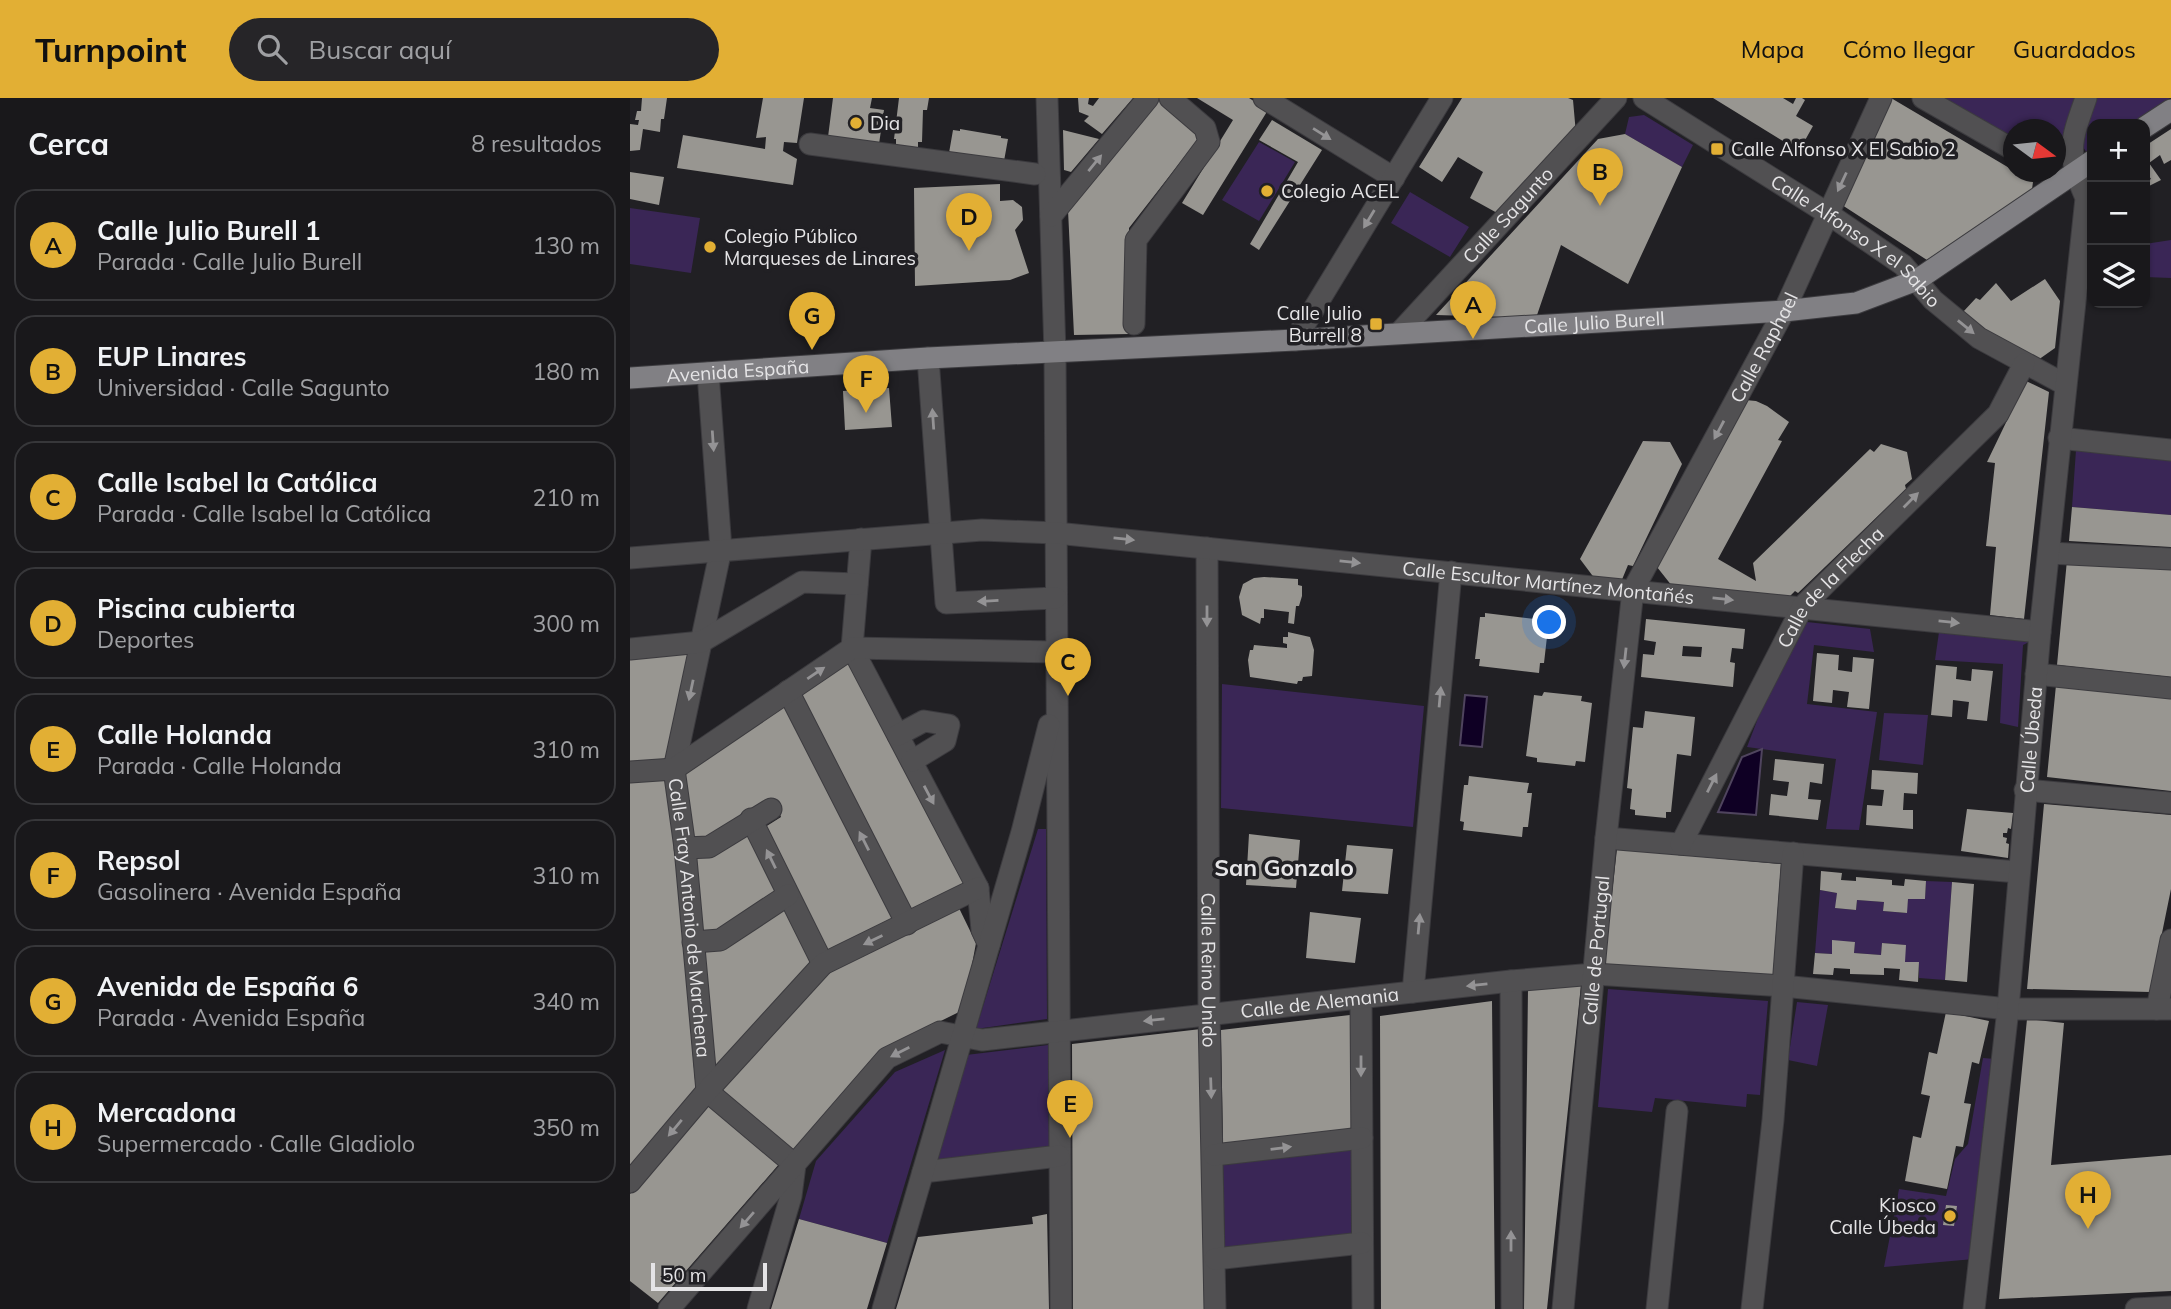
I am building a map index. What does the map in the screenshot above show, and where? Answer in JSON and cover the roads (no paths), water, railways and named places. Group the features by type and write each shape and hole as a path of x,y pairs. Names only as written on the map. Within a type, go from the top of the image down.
{"main road":[{"path":"2150,124 2171,110"},
{"name":"Calle Julio Burell","path":"1055,353 1784,311 1856,303 1917,280 2074,167"},
{"name":"Avenida España","path":"630,378 928,358 1055,353"}],"street":[{"path":"1047,98 1055,353 1061,1309"},
{"path":"1051,216 1149,98"},
{"path":"1134,324 1136,240 1209,142 1205,128 1170,98"},
{"path":"1264,98 1394,178"},
{"path":"1295,340 1443,98"},
{"name":"Calle Sagunto","path":"1400,332 1616,98"},
{"name":"Calle Alfonso X el Sabio","path":"1644,98 1903,265 1933,300 1979,338 2064,384"},
{"name":"Calle Raphael","path":"1633,590 1784,311 1881,98"},
{"path":"1923,98 2003,143"},
{"name":"Calle Úbeda","path":"1974,1309 2008,1009 2036,674 2085,198 2074,167 2072,139 2086,98"},
{"path":"810,144 1035,174"},
{"path":"928,358 946,603 1056,597"},
{"name":"Calle de la Flecha","path":"1681,844 1803,606 1998,414 2024,364"},
{"name":"Calle Fray Antonio de Marchena","path":"706,1091 685,848 674,769 721,549 708,373"},
{"path":"2060,438 2171,450"},
{"name":"Calle Escultor Martínez Montañés","path":"630,558 982,530 1056,533 1803,606 2040,632"},
{"path":"861,538 852,648 978,888 982,930 989,945"},
{"name":"Calle Reino Unido","path":"1207,548 1209,1014 1214,1155 1215,1309"},
{"path":"2049,553 2171,559"},
{"path":"1413,992 1451,572"},
{"path":"630,649 701,642 802,582 857,584"},
{"name":"Calle de Portugal","path":"1563,1309 1606,838 1633,590"},
{"path":"630,772 674,769 852,648 1056,652"},
{"path":"2036,674 2171,688"},
{"path":"788,691 907,924"},
{"path":"883,1309 1022,832 1056,698"},
{"path":"898,735 924,721 949,725 945,741 912,761"},
{"path":"2025,790 2171,803"},
{"path":"685,848 709,847 771,808"},
{"path":"1022,832 1040,811 1057,810"},
{"path":"751,819 823,964"},
{"path":"1606,838 2018,872"},
{"path":"1752,1309 1773,1120 1793,853"},
{"path":"630,1182 706,1091 823,964 978,888"},
{"path":"693,942 720,940 789,895"},
{"path":"2164,1009 2171,940"},
{"name":"Calle de Alemania","path":"668,1309 887,1058 940,1032 982,1040 1594,974 1783,986 2008,1009 2164,1009"},
{"path":"1511,981 1512,1309"},
{"path":"1361,998 1363,1309"},
{"path":"706,1091 794,1165 791,1196 758,1309"},
{"path":"1657,1309 1677,1111"},
{"path":"1214,1155 1362,1138"},
{"path":"923,1172 1059,1156"},
{"path":"1215,1259 1362,1243"},
{"path":"2136,1309 2171,1307"}],"place":[{"name":"Dia","path":"856,123"},
{"name":"Calle Alfonso X El Sabio 2","path":"1717,149"},
{"name":"Colegio ACEL","path":"1267,191"},
{"name":"EUP Linares","path":"1600,206"},
{"name":"Colegio Público Marqueses de Linares","path":"710,247"},
{"name":"Piscina cubierta","path":"969,251"},
{"name":"Calle Julio Burrell 8","path":"1376,324"},
{"name":"Calle Julio Burell 1","path":"1473,339"},
{"name":"Avenida de España 6","path":"812,350"},
{"name":"Repsol","path":"866,413"},
{"name":"Calle Isabel la Católica","path":"1068,696"},
{"name":"Calle Holanda","path":"1070,1138"},
{"name":"Kiosco Calle Úbeda","path":"1950,1216"},
{"name":"Mercadona","path":"2088,1229"}],"district":[{"name":"San Gonzalo","path":"1284,867"}]}
